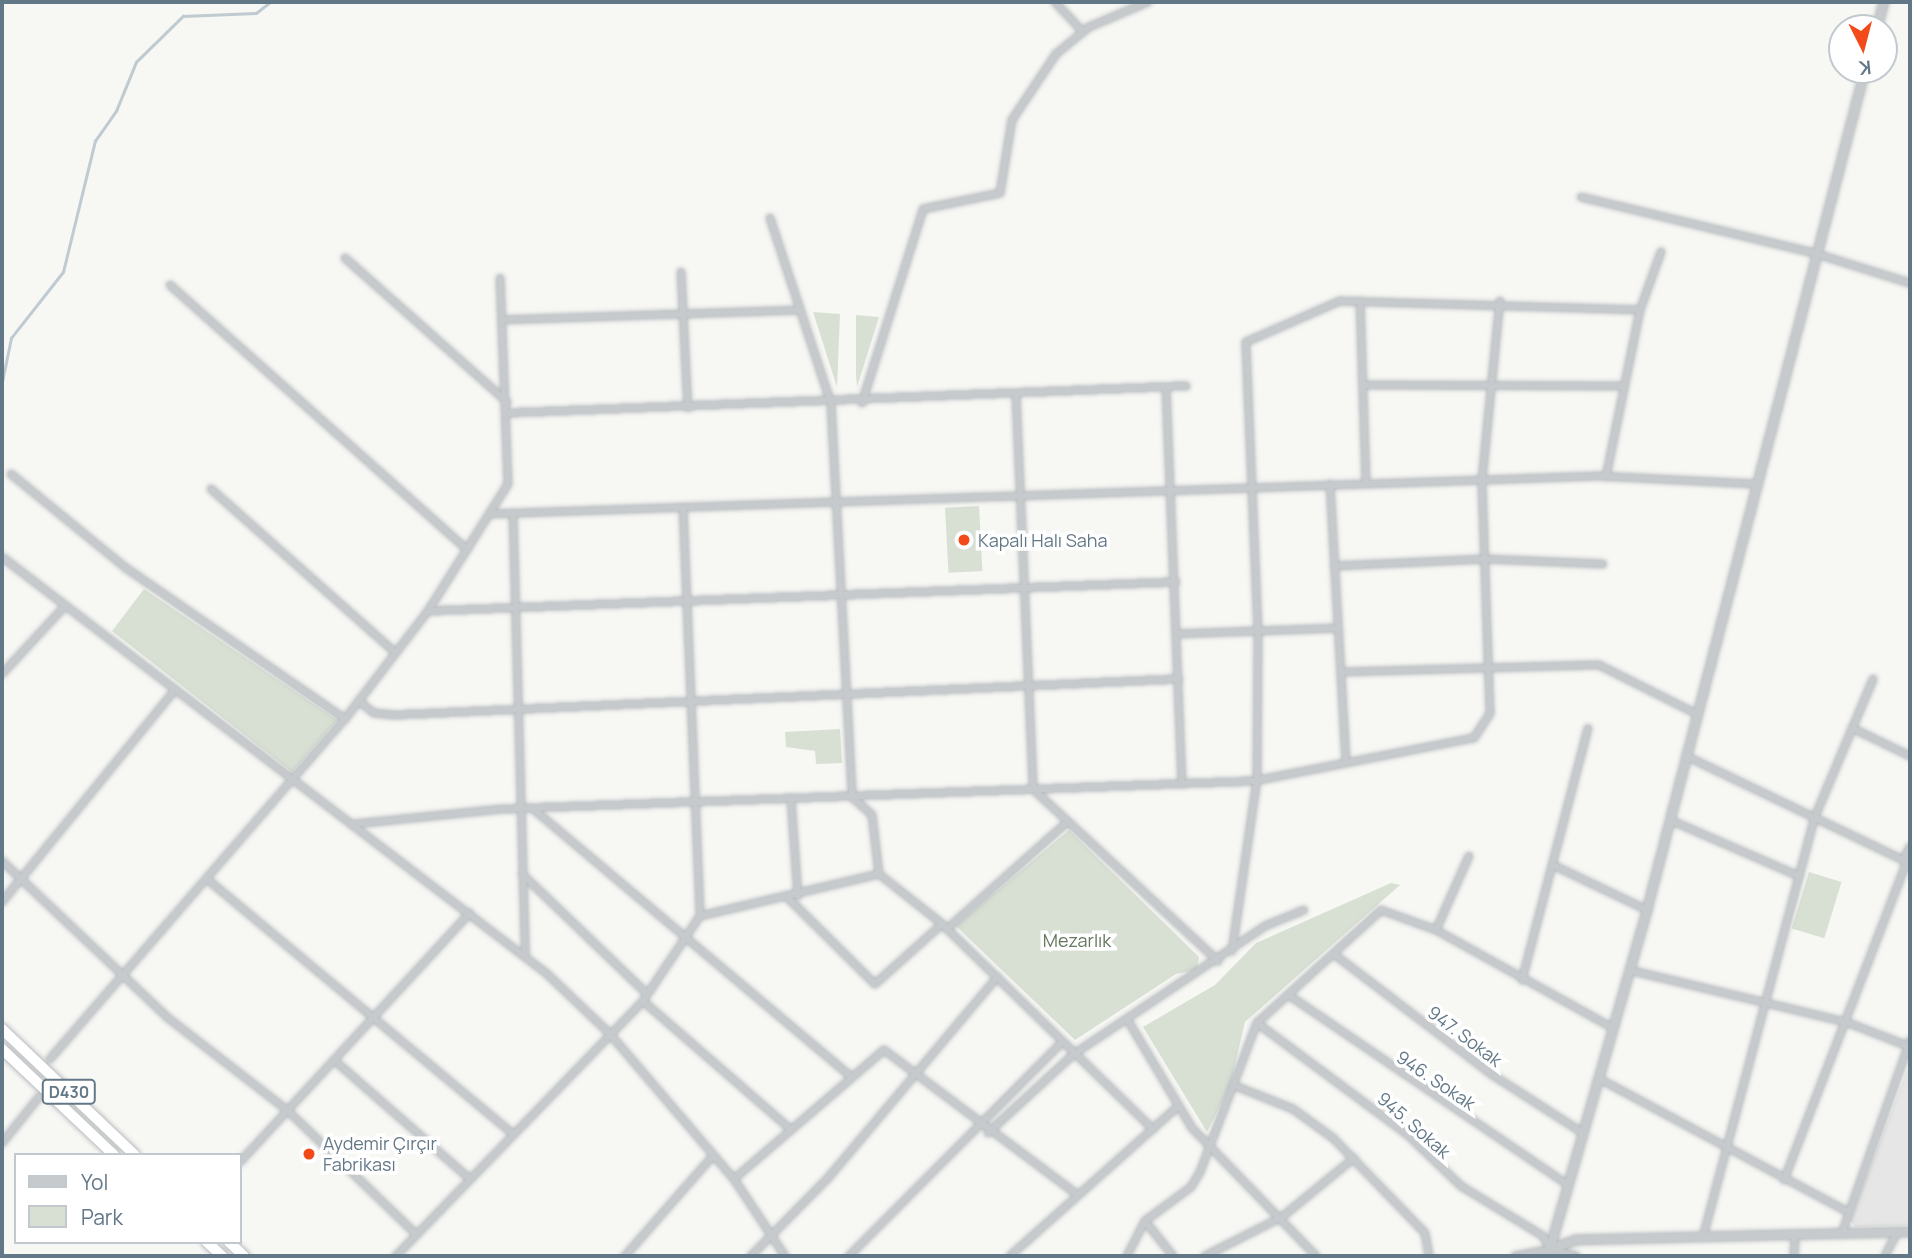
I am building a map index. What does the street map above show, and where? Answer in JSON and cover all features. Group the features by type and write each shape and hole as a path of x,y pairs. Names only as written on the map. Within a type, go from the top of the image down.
{"highway":[{"name":"D430","path":"2,1029 133,1153"},
{"name":"D430","path":"2,1049 112,1153"},
{"path":"209,1244 222,1256"},
{"path":"231,1244 244,1256"}],"street":[{"path":"1055,2 1083,32"},
{"path":"862,402 923,209 1000,193 1012,120 1056,54 1083,32 1148,2"},
{"path":"1549,1252 1647,910 1814,253 1861,84"},
{"path":"1581,197 1814,253 1910,283"},
{"path":"770,218 831,404 844,693 852,797 872,815 880,874 945,927 1153,1129"},
{"path":"1606,477 1640,310 1661,253"},
{"path":"345,258 507,402"},
{"path":"681,272 688,408"},
{"path":"50,1059 345,719 428,611 508,484 507,402 500,278"},
{"path":"170,285 467,550"},
{"path":"1360,300 1365,385 1366,483"},
{"path":"1232,951 1257,780 1258,631 1246,342 1340,301 1500,301 1640,310"},
{"path":"354,824 521,808 1257,780 1474,738 1490,713 1482,480 1500,301"},
{"path":"503,320 800,310"},
{"path":"1365,385 1623,386"},
{"path":"507,413 831,404 1186,386"},
{"path":"1166,387 1176,582 1182,783"},
{"path":"1016,395 1020,588 1033,789 1217,961"},
{"path":"11,474 126,568 345,719"},
{"path":"489,514 1018,493 1606,477 1756,484"},
{"path":"1330,484 1346,763"},
{"path":"211,489 396,653"},
{"path":"396,1256 645,997 700,916 683,507"},
{"path":"513,513 525,955"},
{"path":"2,557 292,782 354,824 525,955 610,1034 734,1180 785,1256"},
{"path":"1334,566 1486,559 1602,564"},
{"path":"428,611 1176,582"},
{"path":"2,674 65,606"},
{"path":"1178,634 1338,628"},
{"path":"1345,672 1490,663 1599,665 1697,714"},
{"path":"359,701 374,713 394,715 1179,678"},
{"path":"1703,1237 1814,819 1873,679"},
{"path":"2,902 174,691"},
{"path":"1522,980 1555,866 1588,728"},
{"path":"1852,728 1910,756"},
{"path":"1686,756 1907,862"},
{"path":"791,799 798,895"},
{"path":"532,808 688,935 850,1077"},
{"path":"1670,820 1799,876"},
{"path":"788,898 875,984 1067,822"},
{"path":"1784,1181 1907,862 1910,847"},
{"path":"1436,930 1469,856"},
{"path":"2,861 124,975 260,1095 287,1110 417,1235"},
{"path":"1555,866 1647,910"},
{"path":"522,874 645,997 790,1129"},
{"path":"700,916 788,898 880,874"},
{"path":"207,879 376,1015 513,1134"},
{"path":"1127,1256 1145,1221 1191,1187 1210,1146 1257,1023 1386,908 1436,930 1613,1028"},
{"path":"988,1133 1074,1054 1232,951 1265,926 1304,910"},
{"path":"242,1160 470,913"},
{"name":"947. Sokak","path":"1335,955 1491,1074 1583,1133"},
{"path":"1629,970 1765,1007 1846,1022 1909,1043 1846,1211 1842,1233"},
{"path":"751,1256 828,1178 997,977"},
{"name":"946. Sokak","path":"1290,996 1569,1185"},
{"path":"1127,1019 1177,1107 1210,1146 1282,1217 1316,1256"},
{"name":"945. Sokak","path":"1257,1023 1409,1136 1461,1186 1544,1236 1549,1252"},
{"path":"849,1256 1062,1042"},
{"path":"734,1180 790,1129 835,1097 850,1077 884,1049 916,1071 977,1126 1078,1195"},
{"path":"334,1060 470,1179"},
{"path":"1598,1078 1724,1150 1846,1211"},
{"path":"1233,1085 1315,1122 1354,1158 1424,1233 1429,1256"},
{"path":"2,1143 39,1097"},
{"path":"1010,1256 1177,1107"},
{"path":"625,1256 712,1157"},
{"path":"1205,1256 1282,1217 1354,1158"},
{"path":"1145,1221 1173,1256"},
{"path":"1885,1256 1897,1232"},
{"path":"1549,1252 1576,1240 1910,1232"},
{"path":"1794,1256 1795,1235"},
{"path":"1515,1256 1549,1252 1576,1256"}],"shaded area":[{"path":"1910,1063 1910,1225 1855,1227 1850,1220"}],"green space":[{"path":"813,312 840,314 837,387"},
{"path":"856,315 879,317 857,387 856,375"},
{"name":"Kapalı Halı Saha","path":"979,506 982,571 948,573 945,508"},
{"path":"144,589 337,720 292,772 112,631"},
{"path":"840,729 842,763 816,764 815,751 786,747 785,732"},
{"name":"Mezarlık","path":"1069,830 1199,957 1197,970 1176,974 1075,1040 956,926"},
{"path":"1809,872 1842,882 1824,938 1792,928"},
{"path":"1391,883 1400,885 1245,1022 1230,1086 1207,1132 1143,1027 1215,985 1256,943"}],"waterway":[{"path":"2,382 11,338 63,272 95,141 116,111 136,62 183,16 256,13 270,2"}],"place":[{"name":"Kapalı Halı Saha","path":"964,540"},
{"name":"Aydemir Çırçır Fabrikası","path":"309,1154"}]}
